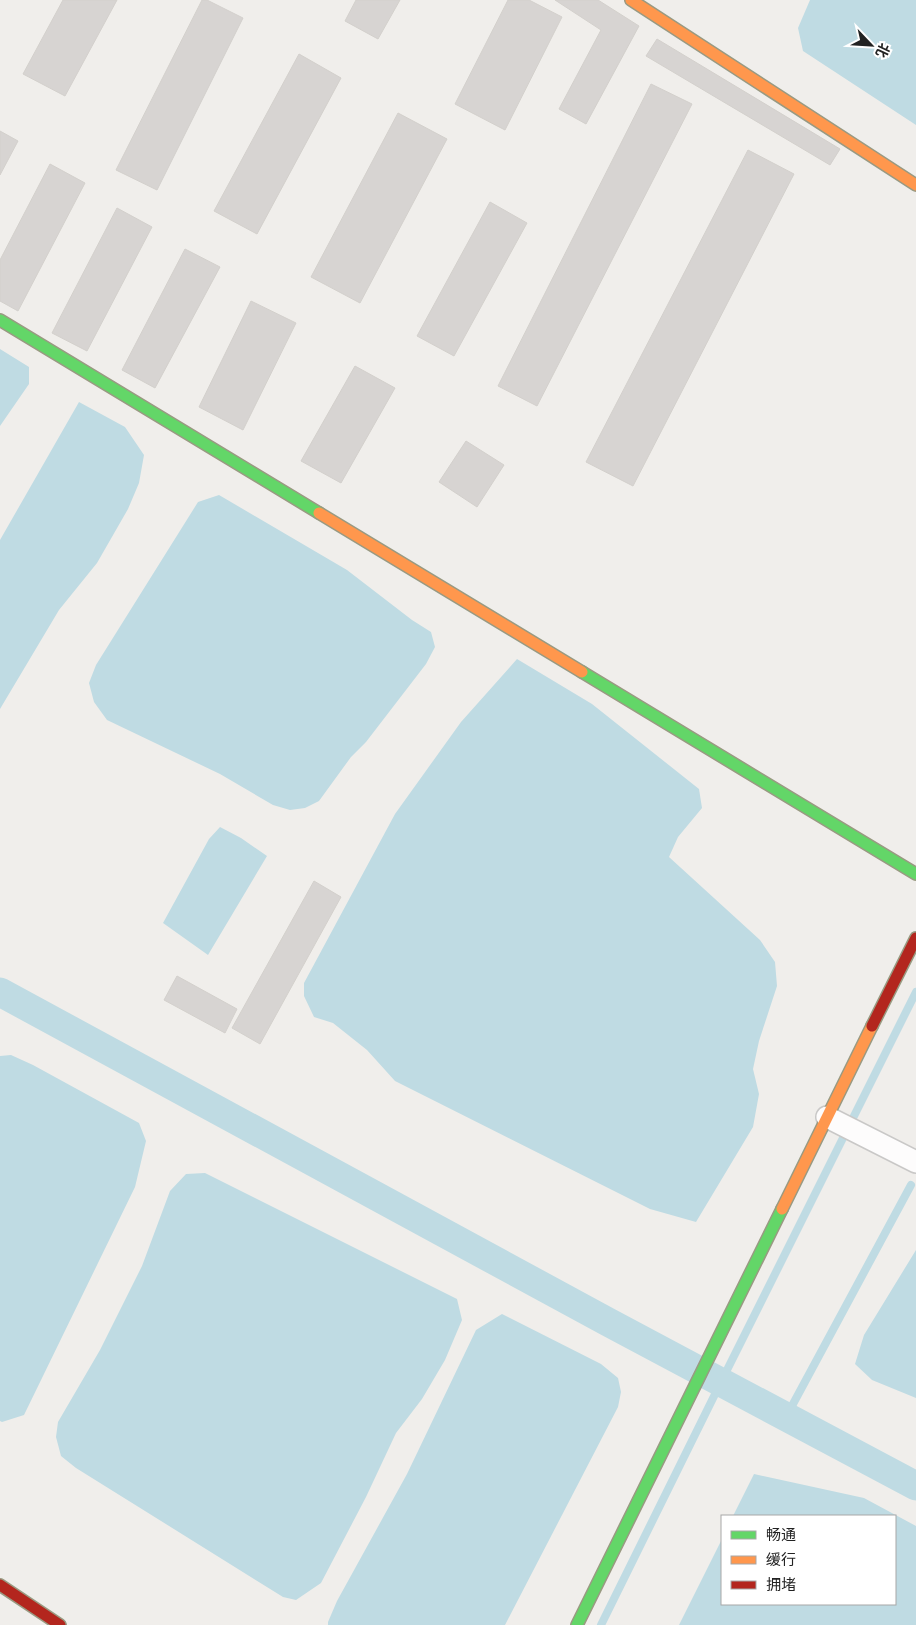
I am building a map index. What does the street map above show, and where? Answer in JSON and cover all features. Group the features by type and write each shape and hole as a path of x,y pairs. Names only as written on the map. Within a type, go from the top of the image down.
{"street":[{"path":"631,0 916,185"},
{"path":"0,320 916,874"},
{"path":"577,1625 727,1319 832,1119 916,938"},
{"path":"832,1119 916,1162"},
{"path":"0,1585 60,1625"}],"water":[{"path":"810,0 916,0 916,125 803,51 798,28"},
{"path":"0,349 29,367 29,384 0,426"},
{"path":"79,402 125,427 144,455 139,483 128,509 97,563 59,610 0,709 0,540"},
{"path":"219,495 347,570 412,620 431,632 435,647 426,664 366,742 351,757 319,801 305,808 290,810 273,805 220,774 107,720 94,702 89,683 96,665 198,502"},
{"path":"517,659 592,704 699,789 702,808 678,837 669,857 760,940 775,962 777,986 759,1041 753,1069 759,1094 753,1127 696,1222 650,1209 395,1081 367,1050 333,1023 314,1017 304,996 304,983 395,814 461,722"},
{"path":"220,827 241,838 267,856 208,955 163,923 209,839"},
{"path":"11,1055 139,1123 146,1141 135,1187 24,1415 2,1422 0,1421 0,1056"},
{"path":"205,1173 457,1299 462,1320 445,1360 422,1399 396,1433 366,1497 321,1583 296,1600 283,1597 76,1468 61,1456 56,1437 58,1422 100,1350 142,1266 170,1191 186,1174"},
{"path":"916,1250 916,1398 872,1380 855,1364 864,1335"},
{"path":"502,1314 601,1364 618,1378 621,1392 618,1407 505,1625 328,1625 337,1601 407,1474 476,1330"},
{"path":"754,1474 864,1498 896,1515 734,1515"},
{"path":"896,1515 916,1526 916,1625 679,1625 721,1541 721,1605 896,1605"}],"building":[{"path":"63,0 117,0 65,96 23,74"},
{"path":"202,0 207,0 243,18 157,190 116,170"},
{"path":"356,0 400,0 378,39 345,21"},
{"path":"508,0 529,0 562,17 505,130 455,104"},
{"path":"555,0 598,0 639,26 586,124 559,109 601,30"},
{"path":"657,39 840,149 830,165 646,56"},
{"path":"299,54 341,78 257,234 214,211"},
{"path":"651,84 692,104 537,406 498,386"},
{"path":"398,113 447,139 360,303 311,277"},
{"path":"0,131 18,141 0,175"},
{"path":"748,150 794,174 633,486 586,462"},
{"path":"50,164 85,183 18,311 0,301 0,260"},
{"path":"490,202 527,223 454,356 417,336"},
{"path":"117,208 152,227 87,351 52,333"},
{"path":"185,249 220,267 155,388 122,370"},
{"path":"251,301 296,323 243,430 199,407"},
{"path":"355,366 395,388 341,483 301,461"},
{"path":"466,441 504,465 477,507 439,482"},
{"path":"314,881 341,897 260,1044 232,1028"},
{"path":"177,976 237,1009 225,1033 164,1000"}],"waterway":[{"path":"0,992 608,1322 916,1486"},
{"path":"601,1625 916,992"},
{"path":"786,1417 911,1185"}],"traffic: fast":[{"path":"0,320 319,513"},
{"path":"582,672 916,874"},
{"path":"577,1625 782,1209"}],"traffic: slow":[{"path":"631,0 916,185"},
{"path":"319,513 582,672"},
{"path":"782,1209 872,1026"}],"traffic: jam":[{"path":"872,1026 916,938"},
{"path":"0,1585 60,1625"}]}
